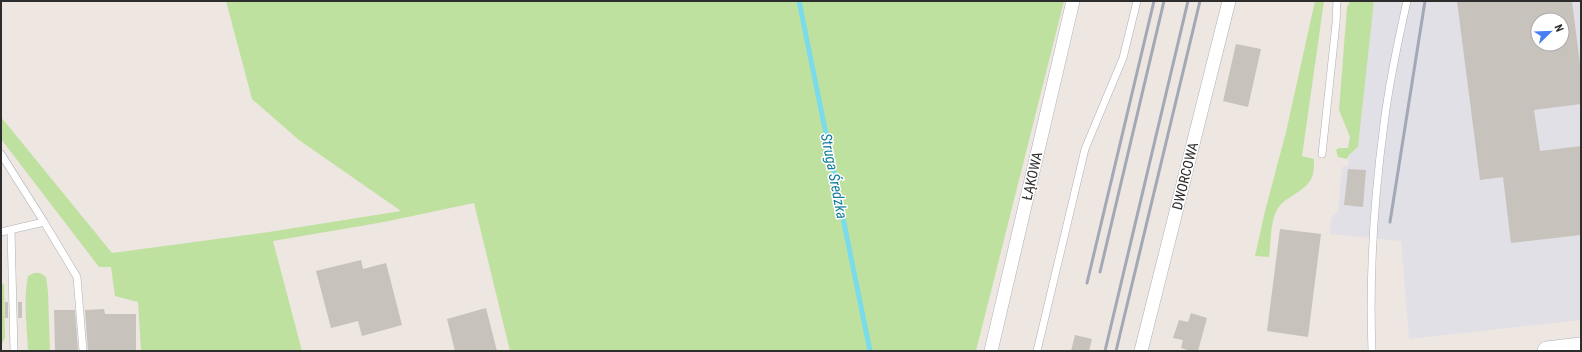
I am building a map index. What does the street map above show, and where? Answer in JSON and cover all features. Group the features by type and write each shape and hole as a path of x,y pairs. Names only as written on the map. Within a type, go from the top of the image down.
{"street":[{"name":"ŁĄKOWA","path":"991,351 1073,1"},
{"name":"DWORCOWA","path":"1141,351 1229,1"},
{"path":"1547,351 1581,348"}],"lane":[{"path":"1037,351 1085,149 1123,58 1137,1"},
{"path":"1322,154 1337,1"},
{"path":"1372,351 1371,318 1373,231 1383,130 1407,1"},
{"path":"1,154 77,277 83,351"},
{"path":"1,232 44,222"},
{"path":"11,230 14,351"}],"shaded area":[{"path":"1374,1 1581,1 1581,320 1409,339 1401,241 1330,234 1331,218 1338,211 1342,167 1348,166 1349,155 1358,147"}],"green space":[{"path":"226,1 1064,1 976,351 510,351 474,203 384,222 273,241 302,351 141,351 138,302 115,296 111,267 99,267 1,139 1,117 112,253 269,232 401,211 299,140 252,99"},
{"path":"1315,1 1324,1 1302,156 1314,159 1313,174 1307,185 1282,204 1275,213 1272,225 1269,257 1255,256 1265,211 1286,132"},
{"path":"1350,1 1374,1 1358,147 1349,155 1347,159 1338,157 1336,150 1339,148 1348,148 1350,137 1339,110 1347,7"},
{"path":"34,273 40,273 46,277 50,351 28,351 26,294 28,276"},
{"path":"4,283 5,338 1,346 1,286"}],"building":[{"path":"1457,1 1572,1 1581,72 1581,104 1534,110 1540,151 1581,146 1581,235 1511,243 1503,177 1480,180"},
{"path":"1236,44 1261,49 1248,107 1223,101"},
{"path":"1348,169 1366,170 1363,207 1344,205"},
{"path":"1280,229 1321,234 1308,337 1267,331"},
{"path":"361,260 363,269 386,263 402,325 362,336 358,321 331,328 316,271"},
{"path":"5,302 8,302 8,318 5,318"},
{"path":"18,302 22,302 22,318 18,318"},
{"path":"486,308 497,351 455,351 447,319"},
{"path":"104,309 105,314 136,314 136,351 88,351 85,310"},
{"path":"54,310 75,310 78,351 55,351"},
{"path":"1191,313 1207,318 1198,351 1191,351 1181,348 1183,340 1173,338 1179,320 1188,322"},
{"path":"1075,335 1092,339 1089,351 1071,351"}],"waterway":[{"name":"Struga Średzka","path":"799,1 870,351"}],"railway":[{"path":"1087,283 1154,1"},
{"path":"1100,272 1164,1"},
{"path":"1105,351 1188,1"},
{"path":"1116,351 1200,1"},
{"path":"1390,222 1425,1"}]}
